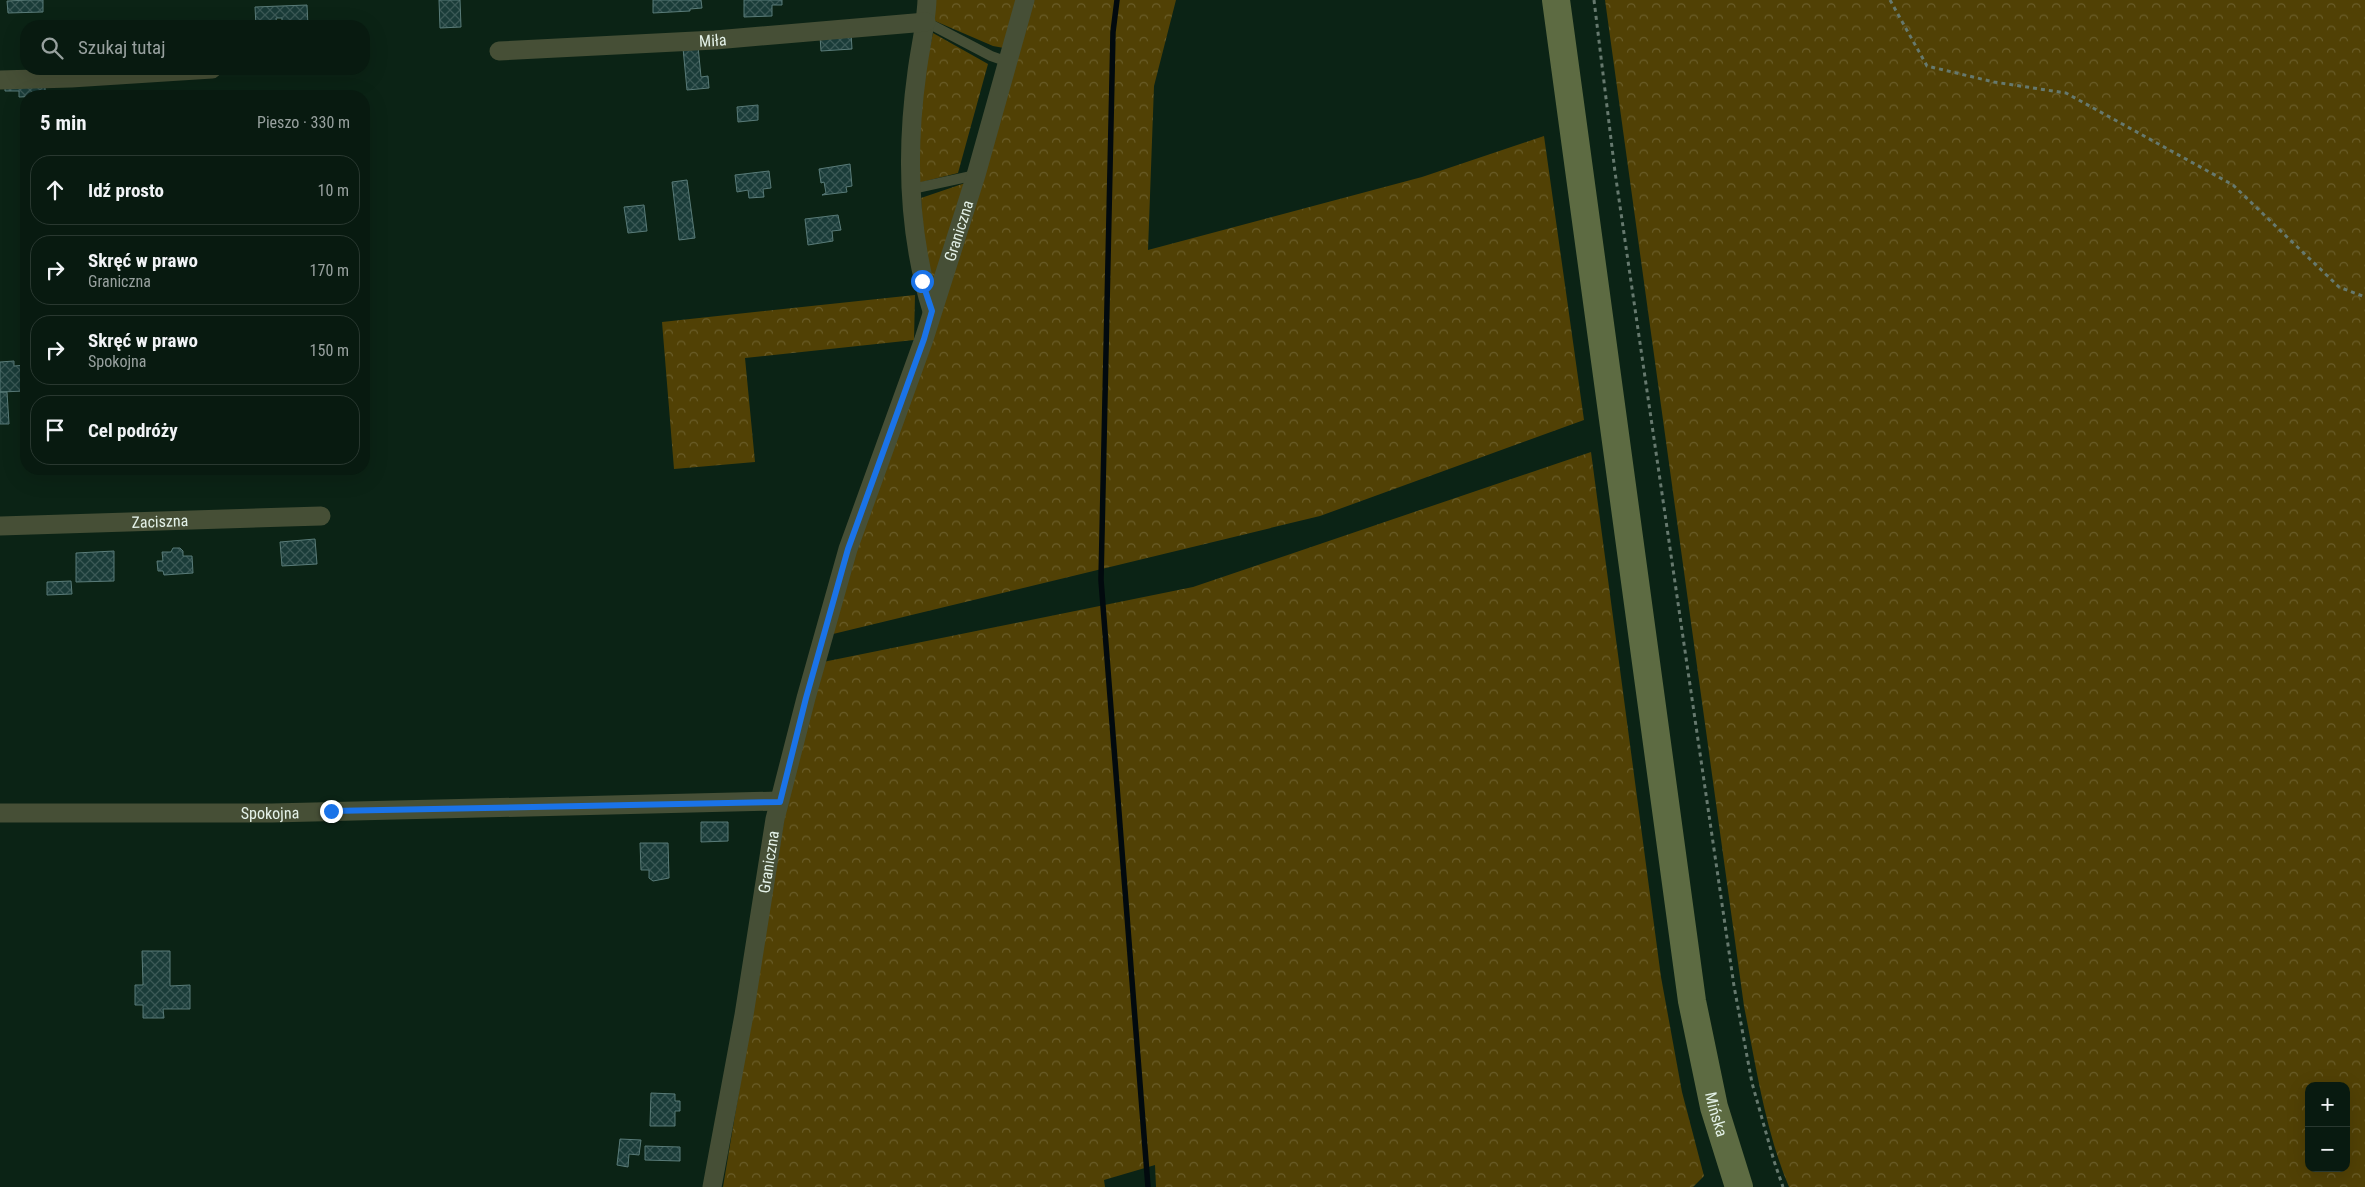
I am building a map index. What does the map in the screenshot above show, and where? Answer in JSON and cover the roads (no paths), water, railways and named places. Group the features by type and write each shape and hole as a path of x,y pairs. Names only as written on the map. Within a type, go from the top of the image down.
{"main road":[{"name":"Mińska","path":"1556,0 1679,913 1700,1040 1714,1107 1739,1187"}],"street":[{"path":"927,0 926,22 917,72 914,109 912,189 915,247 932,311"},
{"name":"Graniczna","path":"712,1187 744,1015 780,802 806,698 848,549 924,339 976,175 1025,0"},
{"name":"Miła","path":"499,51 715,40 926,22"},
{"path":"0,80 118,75"},
{"name":"Zaciszna","path":"0,526 321,516"},
{"name":"Spokojna","path":"0,813 272,813 780,802"}],"lane":[{"path":"926,22 991,56 1008,62"},
{"path":"912,189 976,175"}],"waterway":[{"path":"1117,0 1113,32 1101,580 1148,1187"}]}
